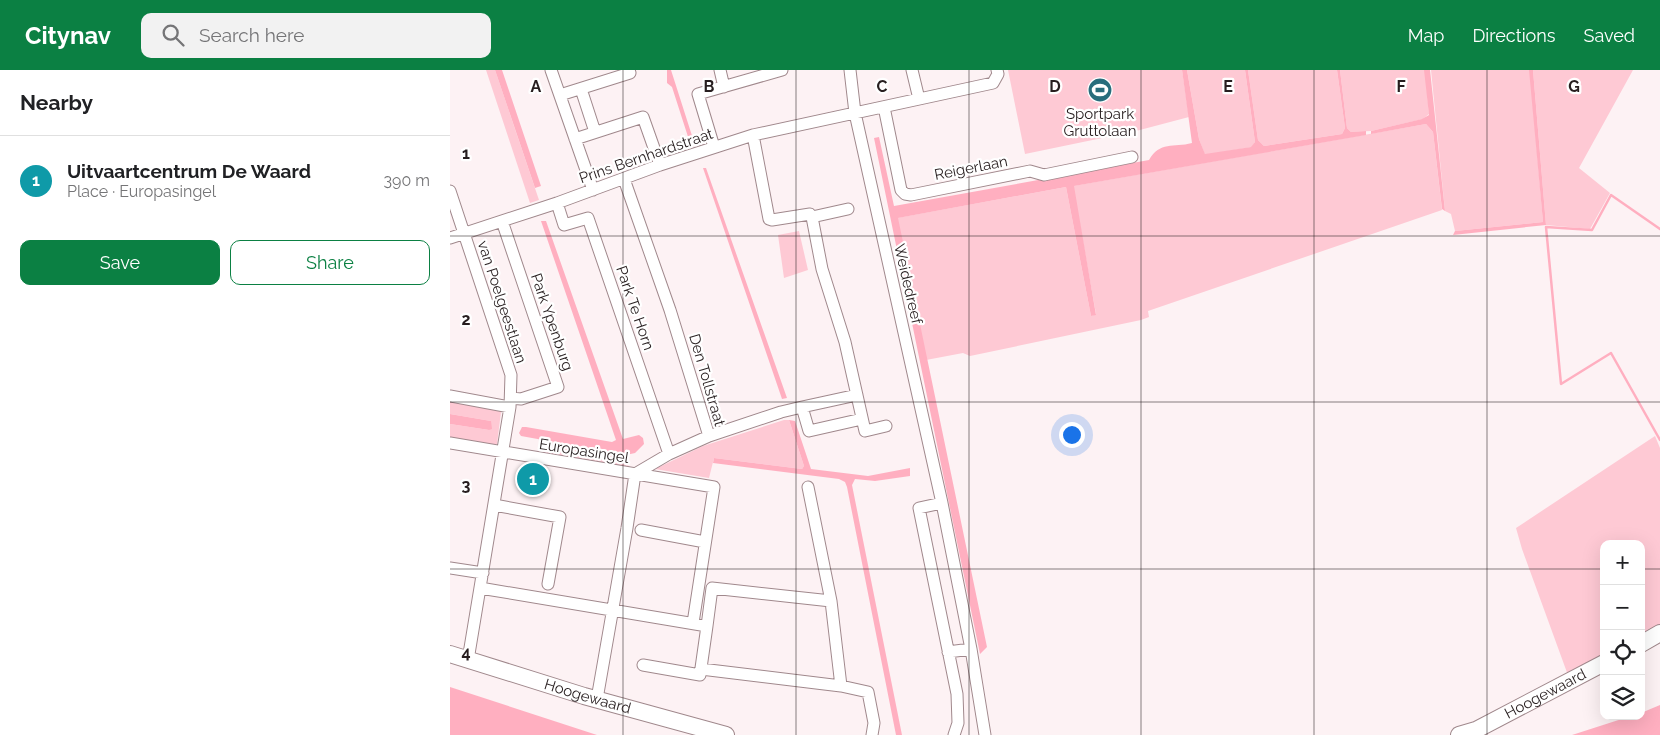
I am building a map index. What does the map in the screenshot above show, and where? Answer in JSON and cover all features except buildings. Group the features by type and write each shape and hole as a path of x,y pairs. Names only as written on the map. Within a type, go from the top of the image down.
{"street":[{"path":"551,70 592,190"},
{"path":"720,70 724,87"},
{"path":"714,148 698,94 782,70"},
{"name":"Weidedreef","path":"850,70 855,113 942,503 971,649 985,735"},
{"path":"912,70 918,99"},
{"path":"560,95 632,71"},
{"path":"855,113 993,83 997,72"},
{"path":"581,89 595,132"},
{"name":"Reigerlaan","path":"884,107 901,190 905,194 910,195 1030,171 1044,175 1132,157"},
{"name":"Prins Bernhardstraat","path":"450,238 557,203 660,165 753,135 855,113"},
{"path":"575,139 643,117 660,165"},
{"path":"753,135 769,218 772,220 810,214 812,217 848,209"},
{"name":"Den Tollstraat","path":"624,179 673,318 709,436 669,454 634,474"},
{"name":"van Poelgeestlaan","path":"450,192 511,375 510,402 468,660"},
{"name":"Park Te Horn","path":"557,203 564,225 588,218 669,454"},
{"path":"812,217 822,269 845,342 865,431 886,426"},
{"name":"Park Ypenburg","path":"502,221 558,387 510,402"},
{"path":"709,436 781,412 857,395"},
{"path":"450,396 510,402"},
{"path":"802,407 809,431 862,419"},
{"name":"Europasingel","path":"450,443 714,487 705,542"},
{"path":"597,699 611,610 627,528 634,474"},
{"path":"808,487 831,601 841,686"},
{"path":"942,503 919,508 957,694 958,723 954,735"},
{"path":"494,505 560,516 548,584"},
{"path":"641,530 705,542 693,623"},
{"path":"450,568 482,573"},
{"path":"480,588 707,626"},
{"path":"643,665 700,675 712,588 831,601"},
{"path":"1645,642 1660,633"},
{"path":"948,652 971,649"},
{"name":"Hoogewaard","path":"450,654 597,699 726,735"},
{"name":"Hoogewaard","path":"1459,735 1476,730 1600,665"},
{"path":"701,669 841,686 868,692 874,722 872,735"}],"shaded area":[{"path":"486,70 495,70 539,200 530,203"},
{"path":"495,70 502,70 541,186 535,188"},
{"path":"667,70 671,70 694,142 690,143 672,87 667,83"},
{"name":"Sportpark Gruttolaan","path":"1008,70 1182,70 1189,117 1136,131 1025,154"},
{"path":"1182,70 1187,70 1199,139 1205,154 1251,147 1255,142 1245,70 1248,70 1258,140 1264,146 1342,134 1345,128 1337,70 1340,70 1347,128 1351,132 1366,131 1366,135 1074,186 1096,315 1091,316 1066,187 898,218 987,647 980,654 874,138 879,137 894,206 1149,160 1153,154 1162,148 1192,143"},
{"path":"1187,70 1245,70 1255,142 1252,147 1205,155 1199,139"},
{"path":"1248,70 1337,70 1345,128 1342,134 1264,146 1258,140"},
{"path":"1340,70 1425,70 1429,114 1423,119 1371,131 1351,132 1347,128"},
{"path":"1424,70 1430,70 1445,211 1442,209 1433,132 1426,124 1371,134 1371,131 1422,119 1429,115"},
{"path":"1431,70 1530,70 1543,222 1455,231 1451,214 1445,211"},
{"path":"1529,70 1533,70 1546,225 1453,235 1455,231 1543,222"},
{"path":"1533,70 1633,70 1579,168 1610,193 1590,229 1546,225"},
{"path":"1426,124 1433,132 1442,210 1148,311 1149,317 1141,320 970,356 963,353 926,360 897,218 1066,187 1091,316 1096,314 1073,186"},
{"path":"703,168 706,168 787,398 782,399"},
{"path":"541,221 546,221 623,439 639,435 643,438 644,444 635,453 626,455 521,436 519,433 522,427 526,427 612,442 616,440"},
{"path":"799,231 808,270 784,278 778,235"},
{"path":"450,400 500,410 497,444 492,445 450,438 450,424 489,430 491,421 450,414"},
{"path":"450,414 491,421 492,429 450,424"},
{"path":"789,420 804,466 802,469 714,458 709,478 655,469 703,446"},
{"path":"789,420 795,421 811,469 868,476 910,468 910,476 875,481 855,479 852,485 902,735 896,735 845,482 839,479 713,463 714,458 802,469 804,466"},
{"path":"1655,436 1660,448 1660,630 1645,639 1645,540 1600,540 1600,664 1569,678 1516,528"},
{"path":"545,440 626,455 629,468 543,454"},
{"path":"450,687 597,735 450,735"},
{"path":"1660,705 1660,735 1572,735 1619,720 1645,720 1645,711"}],"waterway":[{"path":"1660,229 1611,195 1592,230 1546,227 1561,384 1611,353 1660,440"}],"place":[{"name":"Sportpark Gruttolaan","path":"1100,90"},
{"name":"Uitvaartcentrum De Waard","path":"533,479"}]}
